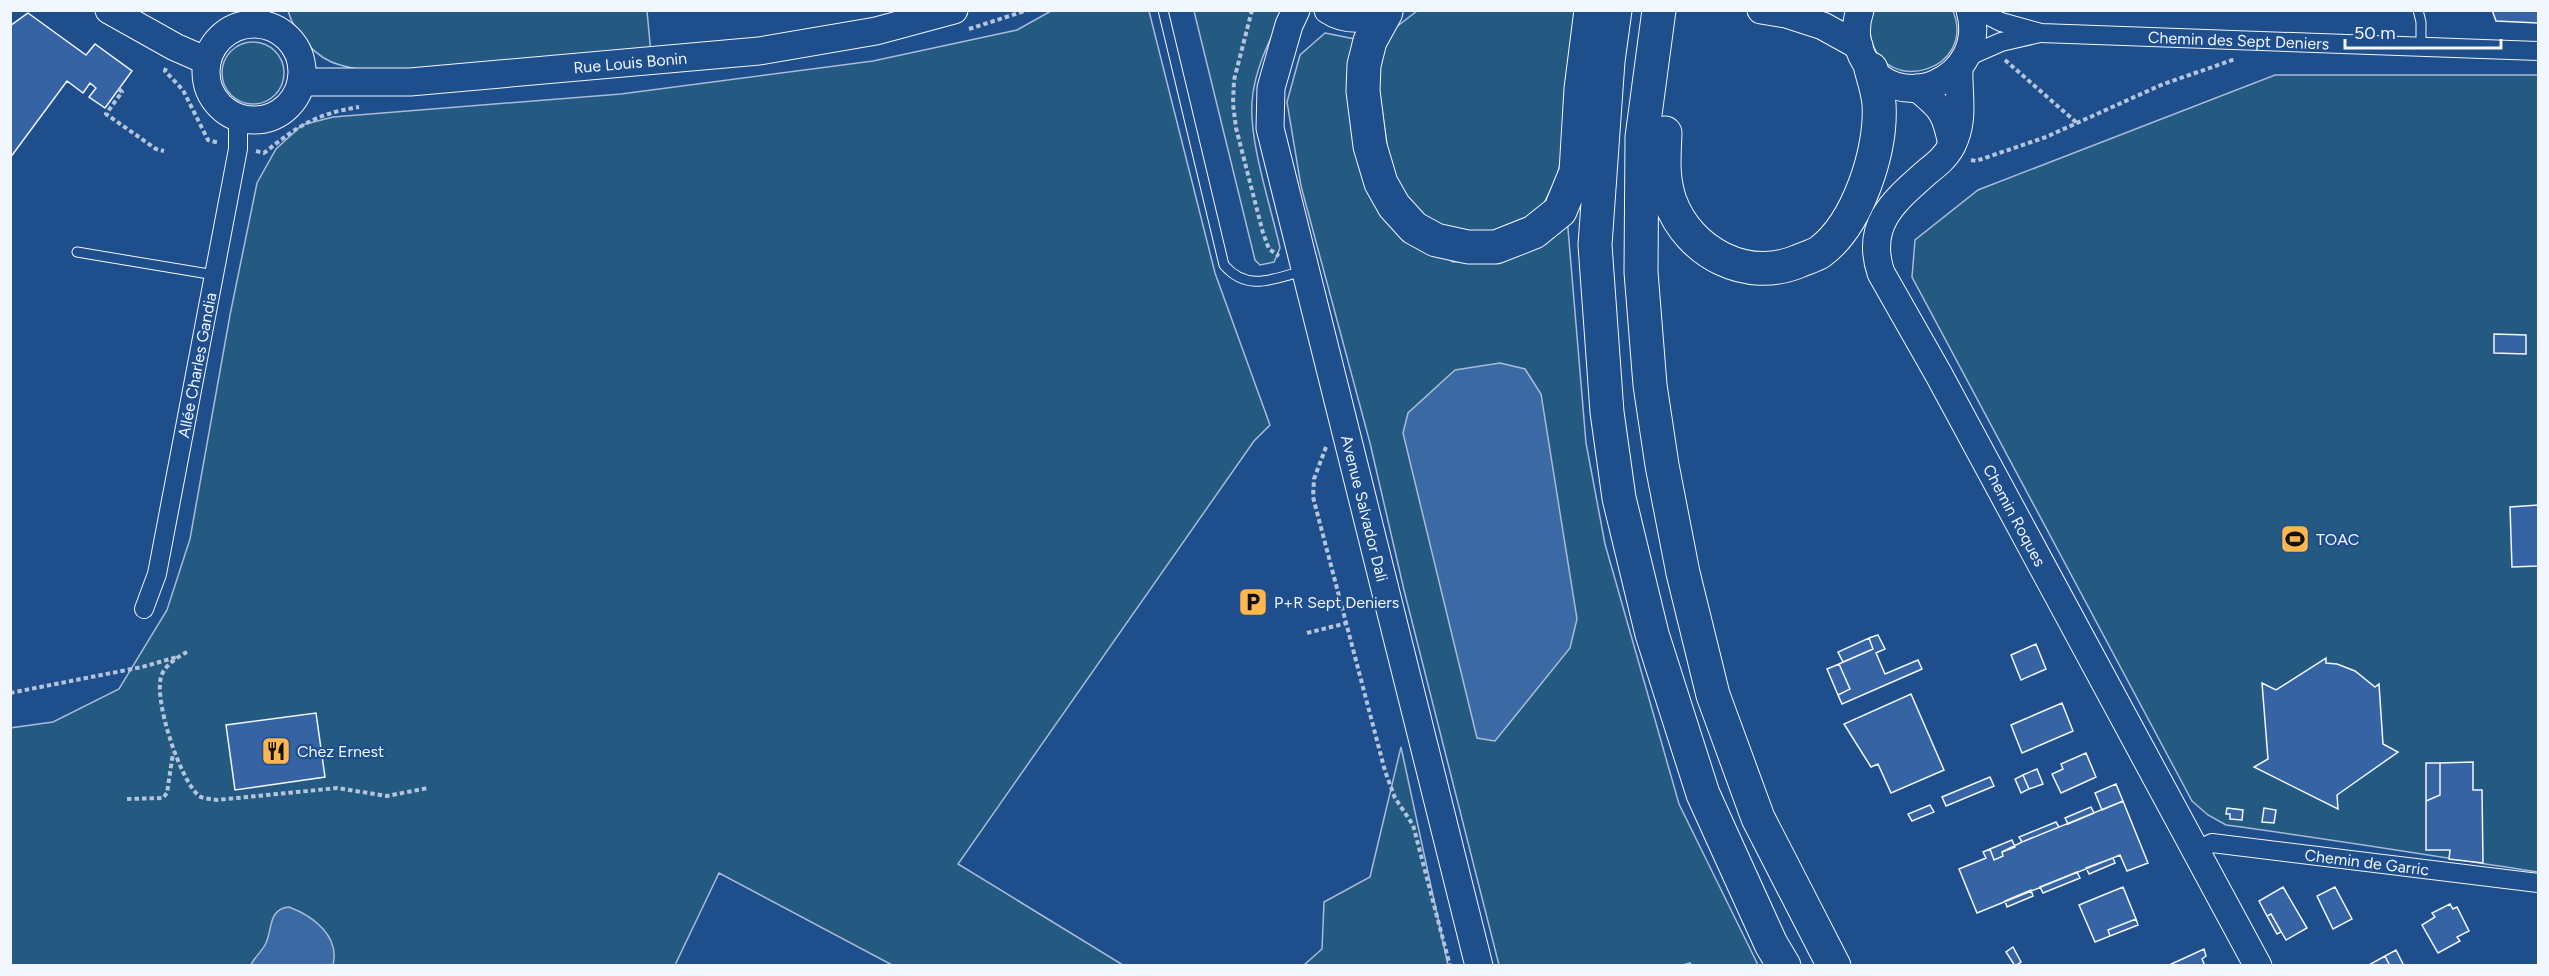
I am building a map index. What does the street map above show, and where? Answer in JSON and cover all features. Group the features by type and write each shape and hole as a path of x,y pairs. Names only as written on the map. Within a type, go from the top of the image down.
{"highway":[{"path":"1387,11 1370,41 1364,65 1363,91 1370,146 1381,183 1394,206 1414,228 1436,240 1468,247 1496,247 1534,232 1560,211 1576,172 1581,89 1591,10"},
{"path":"1615,10 1607,71 1595,245 1607,412 1619,498 1652,634 1703,794 1771,944 1784,966"},
{"path":"1658,23 1669,73 1663,170 1670,201 1682,225 1704,248 1726,261 1756,270 1785,267 1819,252 1840,232 1859,199 1869,174 1875,147 1879,105 1865,58"},
{"path":"1658,23 1642,137 1641,272 1650,385 1662,465 1683,573 1713,695 1758,818 1834,966"}],"street":[{"path":"109,10 175,47 207,61"},
{"name":"Rue Louis Bonin","path":"301,82 410,82 759,51 876,31 954,10"},
{"name":"Avenue Salvador Dali","path":"1296,10 1289,25 1271,88 1270,128 1479,966"},
{"path":"1860,10 1856,32 1865,58"},
{"name":"Chemin Roques","path":"1970,10 1973,40 1963,63 1961,126 1949,151 1896,202 1883,220 1876,237 1875,255 1881,273 1939,375 2258,966"},
{"name":"Chemin des Sept Deniers","path":"1977,10 2001,22 2042,33 2538,51"},
{"path":"1330,12 1356,19 1387,11"},
{"name":"Avenue Salvador Dali","path":"1283,50 1300,32 1330,12"},
{"path":"1783,12 1823,26 1865,58 1892,84 1917,88 1933,86 1947,79 1963,63 2001,42 2042,33"},
{"path":"259,17 290,40 296,49 302,65 301,82 289,106 276,116 255,121 238,119 222,110 211,97 205,77 207,61 213,45 225,33 259,17"},
{"path":"1917,88 1936,104 1947,120 1949,151"},
{"name":"Allée Charles Gandia","path":"144,609 157,573 215,275 238,148 238,119"},
{"name":"Chemin de Garric","path":"2196,851 2212,843 2538,883"}],"lane":[{"path":"1163,10 1224,264 1231,273 1251,283 1305,271"},
{"path":"2418,10 2421,22 2421,46"},
{"path":"77,252 215,275"}],"path":[{"path":"1949,151 1976,161 2046,137 2162,86 2244,56 2244,39"},
{"path":"2005,59 2077,123"},
{"path":"119,89 122,92 106,114 156,149 164,151"},
{"path":"1328,443 1314,479 1313,497 1385,771 1395,798 1413,825 1450,966"},
{"path":"1307,633 1347,623"},
{"path":"10,693 142,667 187,652"},
{"path":"177,657 161,674 159,687 173,752 188,784 201,798 217,800 337,788 387,796 428,788"},
{"path":"127,799 163,798 167,794 173,752"}],"shaded area":[{"path":"288,11 647,11 651,54 426,71 391,72 356,69 331,62 315,51 301,37"},
{"path":"1051,11 1149,11 1215,273 1270,425 1254,441 958,864 1123,965 892,965 719,873 675,965 11,965 10,728 53,722 119,689 167,610 190,539 230,315 257,183 276,149 302,125 333,117 621,94 873,61 1017,30"},
{"path":"1194,11 1284,11 1259,67 1252,102 1257,155 1280,248 1274,262 1260,265 1255,260"},
{"path":"1417,11 1579,11 1564,146 1557,177 1544,203 1528,218 1501,233 1473,237 1421,218 1401,193 1390,165 1374,54 1395,28"},
{"path":"1874,11 1953,11 1957,32 1952,49 1941,61 1926,69 1909,71 1893,67 1880,56 1871,38 1870,24"},
{"path":"1325,33 1360,40 1392,225 1453,262 1516,257 1567,217 1586,443 1605,544 1679,804 1758,965 1692,966 1690,963 1680,966 1499,965 1404,590 1370,443 1301,186 1287,102 1300,55"},
{"path":"253,42 275,51 284,73 275,95 253,104 231,95 222,73 231,51"},
{"name":"TOAC","path":"2275,75 2538,75 2538,872 2226,825 2208,815 2192,801 1912,277 1915,240 1978,190"},
{"path":"1500,363 1525,369 1541,394 1577,619 1570,648 1495,741 1477,738 1403,433 1408,413 1455,370"},
{"path":"1401,747 1448,965 1304,965 1322,949 1324,902 1370,877"},
{"path":"289,907 307,916 323,928 332,945 333,965 251,965 265,945 274,916 282,909"}],"building":[{"path":"2492,10 2538,10 2538,23 2496,21"},
{"path":"28,13 86,55 95,44 132,71 105,108 89,97 96,88 90,83 83,93 67,81 10,158 10,26"},
{"path":"2494,334 2526,335 2526,354 2494,353"},
{"path":"2538,505 2538,566 2512,567 2510,507"},
{"path":"1878,635 1885,649 1876,653 1885,674 1918,660 1922,669 1842,704 1838,695 1850,689 1839,664 1873,649 1869,638"},
{"path":"1869,638 1873,649 1843,662 1838,652"},
{"path":"2036,644 2046,669 2021,680 2011,655"},
{"path":"2326,658 2326,663 2337,664 2355,671 2375,687 2379,684 2383,744 2398,752 2337,795 2338,809 2254,767 2268,759 2262,683 2276,690"},
{"path":"1839,664 1850,689 1838,695 1827,669"},
{"path":"1911,694 1944,770 1891,793 1878,764 1871,767 1844,724"},
{"path":"2062,703 2073,731 2022,753 2011,725"},
{"name":"Chez Ernest","path":"316,713 325,777 235,790 226,725"},
{"path":"2086,753 2096,777 2061,793 2052,774 2063,769 2061,764"},
{"path":"2473,762 2473,790 2482,790 2483,863 2449,859 2450,850 2426,850 2426,801 2440,795 2440,763"},
{"path":"2426,763 2440,763 2440,795 2426,801"},
{"path":"2037,769 2043,784 2029,789 2023,775"},
{"path":"2023,775 2029,789 2021,793 2015,779"},
{"path":"1990,777 1994,786 1946,806 1942,797"},
{"path":"2116,784 2123,801 2102,810 2095,793"},
{"path":"2123,801 2148,863 2127,871 2120,855 1977,913 1959,869 1986,858 1983,852 1990,849 1994,860 2003,856 2002,852 2022,842"},
{"path":"1930,805 1934,812 1912,821 1908,814"},
{"path":"2091,807 2094,813 2068,824 2065,818"},
{"path":"2227,808 2243,810 2242,820 2230,819 2230,814 2226,814"},
{"path":"2264,808 2276,810 2274,823 2262,822"},
{"path":"2056,822 2059,827 2022,842 2019,837"},
{"path":"2012,840 2015,847 2002,852 2003,856 1994,860 1990,849"},
{"path":"2113,858 2115,863 2089,874 2086,868"},
{"path":"2077,872 2080,878 2043,893 2040,887"},
{"path":"2123,887 2136,919 2108,930 2110,936 2095,942 2079,905"},
{"path":"2283,887 2307,928 2286,940 2271,914 2267,916 2259,901"},
{"path":"2335,887 2352,919 2333,929 2317,896"},
{"path":"2031,890 2033,896 2007,907 2005,901"},
{"path":"2450,904 2453,909 2457,907 2469,931 2457,937 2460,941 2438,953 2422,925 2435,917 2432,913"},
{"path":"2271,914 2281,932 2277,934 2267,916"},
{"path":"2136,919 2138,925 2110,936 2108,930"},
{"path":"2013,947 2021,962 2015,966 2006,952"},
{"path":"2204,949 2206,956 2202,959 2205,966 2167,966"},
{"path":"2396,950 2404,966 2390,966 2385,956"},
{"path":"2385,956 2390,966 2367,966"}],"place":[{"name":"TOAC","path":"2295,539"},
{"name":"P+R Sept Deniers","path":"1253,602"},
{"name":"Chez Ernest","path":"276,751"}]}
